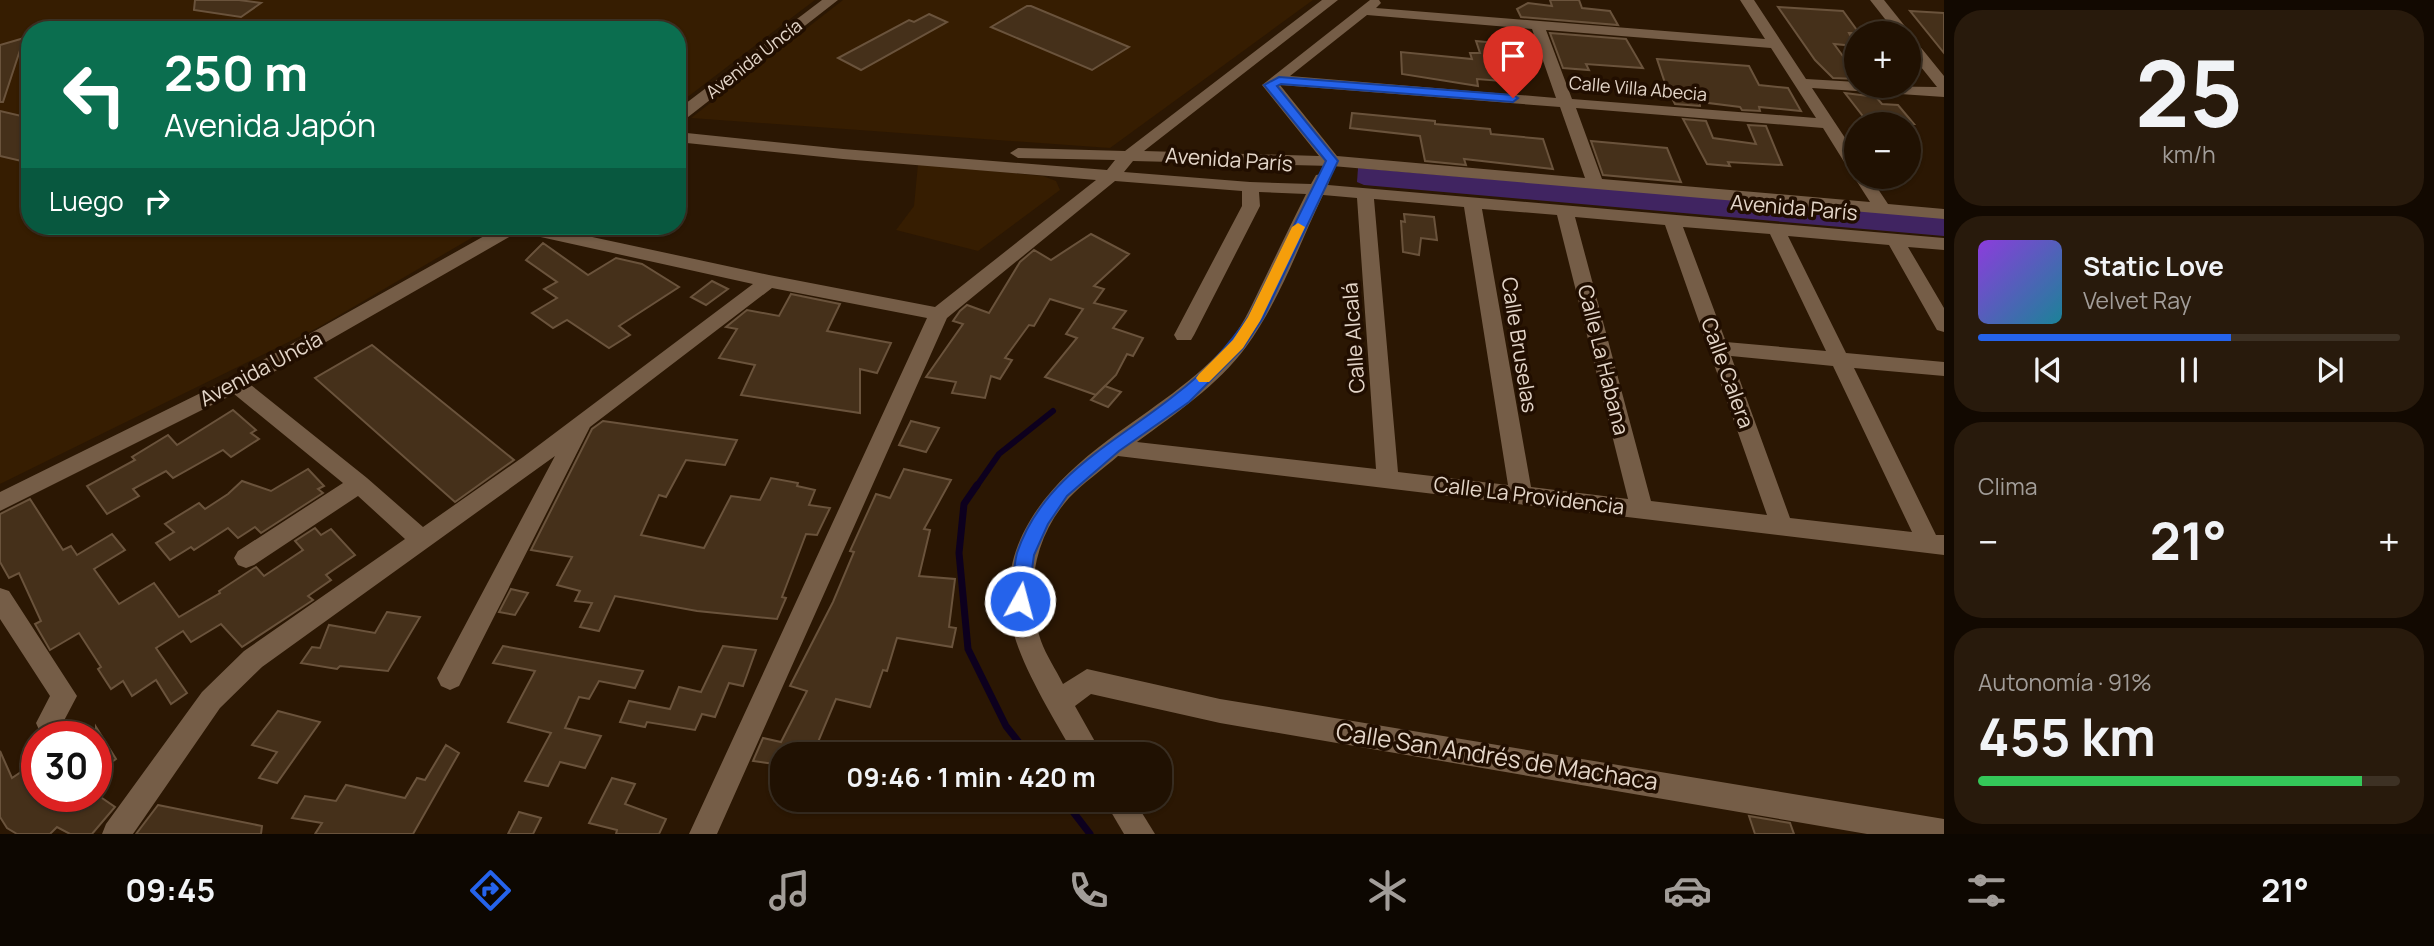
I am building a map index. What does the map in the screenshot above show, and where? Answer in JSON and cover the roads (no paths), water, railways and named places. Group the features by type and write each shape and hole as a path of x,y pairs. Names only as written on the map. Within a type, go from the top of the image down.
{"street":[{"name":"Avenida Uncía","path":"686,111 831,0"},
{"path":"703,834 939,314 1240,67 1331,0"},
{"path":"1274,83 1378,0"},
{"path":"1747,0 1844,150"},
{"path":"1877,0 1894,21"},
{"path":"1364,11 1774,44"},
{"path":"1537,24 1595,183"},
{"path":"1921,56 1944,86"},
{"path":"1082,742 1029,642 1020,601 1026,555 1041,520 1061,492 1114,447 1183,398 1238,344 1255,318 1332,161 1274,83 1240,67"},
{"name":"Calle Villa Abecia","path":"1274,83 1564,102 1827,124"},
{"path":"1801,83 1944,92"},
{"name":"Avenida París","path":"686,128 1119,166 1250,187 1317,189 1944,244"},
{"name":"Avenida París","path":"686,138 842,154 1119,166 1196,156 1332,161 1944,214"},
{"path":"1184,335 1251,206 1250,187"},
{"path":"1870,189 1883,209"},
{"name":"Calle Alcalá","path":"1365,193 1388,479"},
{"name":"Calle Bruselas","path":"1472,202 1521,495"},
{"name":"Calle La Habana","path":"1564,210 1642,509"},
{"name":"Calle Calera","path":"1672,220 1782,526"},
{"path":"1776,229 1839,360 1937,544"},
{"name":"Avenida Uncía","path":"0,502 236,384 500,235"},
{"path":"557,235 769,281 939,314"},
{"path":"1895,239 1944,325"},
{"path":"116,834 211,700 253,659 531,463 585,419 769,281"},
{"path":"1718,348 1944,369"},
{"path":"236,384 359,484 421,539"},
{"path":"450,678 585,419"},
{"name":"Calle La Providencia","path":"1114,447 1937,544"},
{"path":"246,558 359,484"},
{"path":"0,598 64,696 50,721"},
{"name":"Calle San Andrés de Machaca","path":"1059,703 1087,681 1220,711 1944,833"},
{"path":"1126,812 1141,834"}],"waterway":[{"path":"976,487 999,454 1053,411"},
{"path":"977,485 964,504 959,553 968,649 1006,726 1019,742"},
{"path":"1073,812 1090,834"}]}
